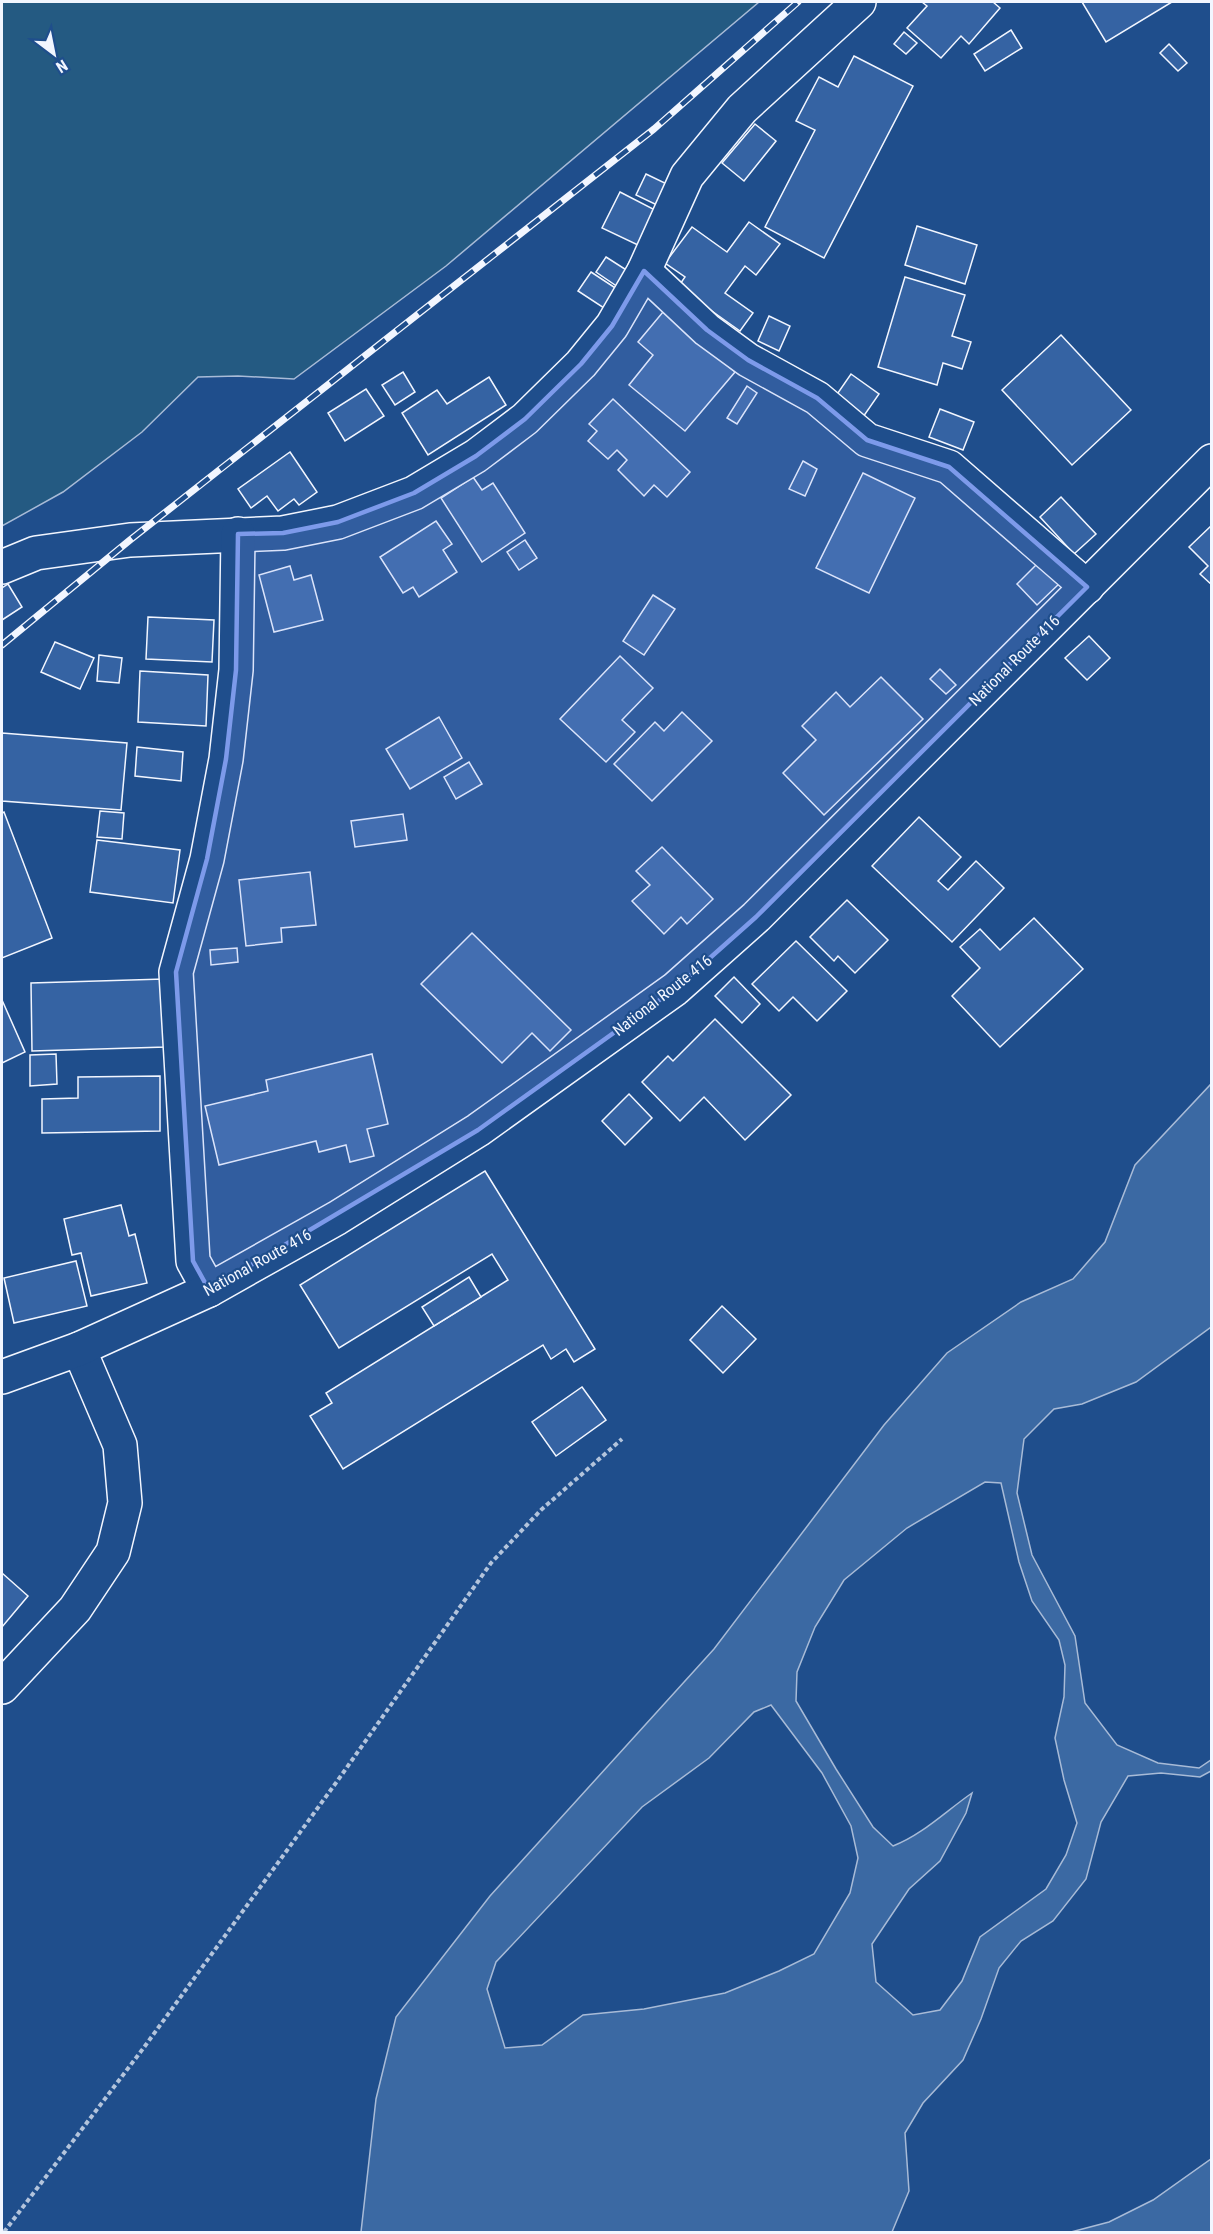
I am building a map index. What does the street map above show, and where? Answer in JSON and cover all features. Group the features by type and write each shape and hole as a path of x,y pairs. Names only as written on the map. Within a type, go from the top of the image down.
{"main road":[{"path":"2,567 36,553 130,540 283,533 338,522 414,493 476,456 525,419 581,364 612,326 644,271 687,176 742,109 859,2"},
{"path":"644,271 707,330 748,360 818,398 867,440 949,467 1087,587"},
{"name":"National Route 416","path":"2,1377 79,1349 209,1290 337,1218 478,1130 675,989 756,917 1212,461"},
{"path":"209,1290 193,1261 176,972 207,859 226,759 236,670 238,534"},
{"path":"2,1687 75,1609 114,1552 125,1503 120,1445 79,1349"}],"path":[{"path":"4,2232 159,2027 338,1780 491,1563 541,1510 622,1439"}],"highlighted area":[{"path":"644,271 707,330 748,360 817,398 867,440 949,467 1087,587 756,917 675,989 478,1130 209,1290 193,1261 176,972 207,859 226,759 236,670 238,534 283,533 338,522 414,493 476,456 525,419 581,364 612,326"}],"shaded area":[{"path":"2,2 759,2 446,266 294,379 238,376 198,377 142,432 63,492 2,526"},
{"path":"1211,1084 1211,1327 1136,1382 1082,1404 1054,1409 1024,1439 1017,1493 1032,1555 1075,1636 1085,1703 1117,1745 1158,1763 1199,1768 1211,1760 1211,1771 1200,1777 1161,1773 1128,1776 1101,1822 1086,1879 1053,1921 1021,1941 999,1968 981,2019 963,2060 923,2103 905,2133 909,2191 892,2232 361,2232 376,2099 396,2017 490,1896 714,1649 884,1425 947,1353 1021,1302 1073,1279 1105,1242 1135,1165","holes":["985,1482 1001,1483 1019,1562 1032,1601 1059,1640 1065,1665 1064,1697 1055,1738 1064,1780 1077,1823 1066,1855 1046,1889 980,1937 962,1981 940,2010 913,2015 876,1982 872,1944 909,1889 940,1861 966,1813 972,1793 924,1829 893,1846 873,1827 796,1701 797,1672 815,1627 844,1580 907,1528","771,1705 822,1773 851,1826 858,1858 850,1893 814,1954 725,1993 644,2009 583,2015 542,2045 505,2048 487,1989 496,1962 642,1807 709,1758 754,1712"]},
{"path":"1211,2159 1211,2232 1071,2232 1109,2222 1153,2200"}],"building":[{"path":"922,2 993,2 1000,8 969,44 961,36 941,58 907,28 927,6"},
{"path":"1082,2 1172,2 1106,42"},
{"path":"1011,30 1022,48 985,71 974,54"},
{"path":"904,32 917,43 906,54 894,44"},
{"path":"1169,44 1187,63 1178,71 1160,53"},
{"path":"854,56 913,86 824,258 765,227 815,130 796,121 819,77 838,87"},
{"path":"755,124 776,141 744,181 722,163"},
{"path":"646,174 669,185 659,206 636,195"},
{"path":"620,192 657,211 640,246 602,228"},
{"path":"749,222 780,244 756,275 745,266 725,293 753,313 740,331 678,287 685,277 665,263 692,227 727,252"},
{"path":"917,226 977,245 965,284 905,265"},
{"path":"606,257 628,271 618,287 596,272"},
{"path":"591,272 620,291 607,310 578,291"},
{"path":"905,277 965,295 952,336 971,342 962,369 943,363 937,385 878,367"},
{"path":"663,312 735,372 685,431 629,385 653,355 638,342"},
{"path":"769,316 790,326 779,351 758,341"},
{"path":"1061,335 1131,410 1072,465 1002,390"},
{"path":"403,372 415,392 395,405 382,385"},
{"path":"851,374 879,394 861,420 833,400"},
{"path":"489,377 506,405 428,455 402,413 437,390 447,404"},
{"path":"747,386 757,393 737,424 727,418"},
{"path":"366,389 384,416 345,441 328,413"},
{"path":"613,399 690,472 667,497 654,485 644,496 618,470 627,460 617,450 608,459 588,441 597,431 589,424"},
{"path":"940,409 974,422 963,450 929,437"},
{"path":"290,452 317,492 299,505 294,499 278,511 267,496 251,508 238,489"},
{"path":"803,461 817,469 805,496 789,489"},
{"path":"863,473 915,498 869,593 816,568"},
{"path":"473,477 482,490 493,483 525,533 482,562 441,498"},
{"path":"1061,497 1096,534 1074,554 1040,517"},
{"path":"436,521 452,544 443,550 457,572 419,597 413,587 403,593 380,557"},
{"path":"1212,525 1212,585 1200,574 1208,566 1189,547"},
{"path":"525,540 537,558 519,570 507,552"},
{"path":"1040,561 1061,582 1037,605 1017,584"},
{"path":"290,566 294,580 311,575 323,620 274,632 259,575"},
{"path":"8,584 22,607 2,620 2,588"},
{"path":"653,595 675,609 644,655 623,641"},
{"path":"148,617 214,620 212,662 146,659"},
{"path":"1089,636 1110,658 1087,680 1065,658"},
{"path":"55,642 94,658 80,689 41,672"},
{"path":"99,655 122,658 119,683 97,681"},
{"path":"620,656 653,688 622,720 635,732 606,762 560,719"},
{"path":"940,669 956,685 946,694 930,679"},
{"path":"140,671 208,675 206,726 138,722"},
{"path":"881,677 923,719 824,815 783,773 816,740 802,726 836,692 850,707"},
{"path":"682,712 712,741 652,801 614,764 655,722 664,731"},
{"path":"439,717 462,758 410,789 386,749"},
{"path":"2,733 127,743 121,810 2,801"},
{"path":"137,747 183,752 181,781 135,776"},
{"path":"469,762 482,784 456,799 444,777"},
{"path":"100,811 124,813 122,839 97,837"},
{"path":"4,812 52,938 2,958 2,813"},
{"path":"403,814 407,840 355,847 351,821"},
{"path":"919,817 961,857 938,881 948,890 976,861 1004,888 952,942 872,866"},
{"path":"97,840 180,850 173,903 90,892"},
{"path":"662,847 713,899 687,924 681,917 664,934 632,901 650,885 636,871"},
{"path":"310,872 316,925 281,928 282,942 246,946 239,880"},
{"path":"847,900 888,940 855,973 838,956 834,961 810,937"},
{"path":"1034,918 1083,969 1000,1047 952,996 980,968 960,947 980,929 1000,950"},
{"path":"472,933 571,1030 550,1051 532,1033 502,1063 421,984"},
{"path":"796,941 847,991 817,1021 793,997 779,1011 752,984"},
{"path":"237,948 238,962 211,965 210,950"},
{"path":"734,977 760,1004 742,1023 715,996"},
{"path":"164,979 166,1047 32,1051 31,983"},
{"path":"2,1000 25,1052 2,1063"},
{"path":"715,1019 791,1095 745,1140 704,1097 680,1121 642,1082 668,1056 673,1061"},
{"path":"56,1054 57,1084 30,1086 30,1055"},
{"path":"372,1054 388,1124 367,1129 374,1156 350,1162 346,1145 319,1152 316,1141 219,1165 205,1106 268,1091 266,1080"},
{"path":"160,1076 160,1131 42,1133 42,1099 78,1098 78,1077"},
{"path":"629,1094 652,1118 625,1145 602,1121"},
{"path":"485,1171 595,1349 574,1362 566,1349 551,1359 543,1345 343,1469 310,1416 332,1403 326,1393 508,1280 492,1254 339,1348 300,1285"},
{"path":"121,1205 129,1236 135,1234 147,1283 91,1296 81,1253 72,1255 64,1219"},
{"path":"76,1261 87,1306 14,1323 4,1278"},
{"path":"469,1277 481,1297 434,1326 422,1307"},
{"path":"722,1306 756,1339 723,1373 690,1340"},
{"path":"582,1387 606,1420 556,1456 532,1422"},
{"path":"2,1573 28,1596 2,1627"}],"railway":[{"path":"2,645 130,540 654,129 798,2"}]}
